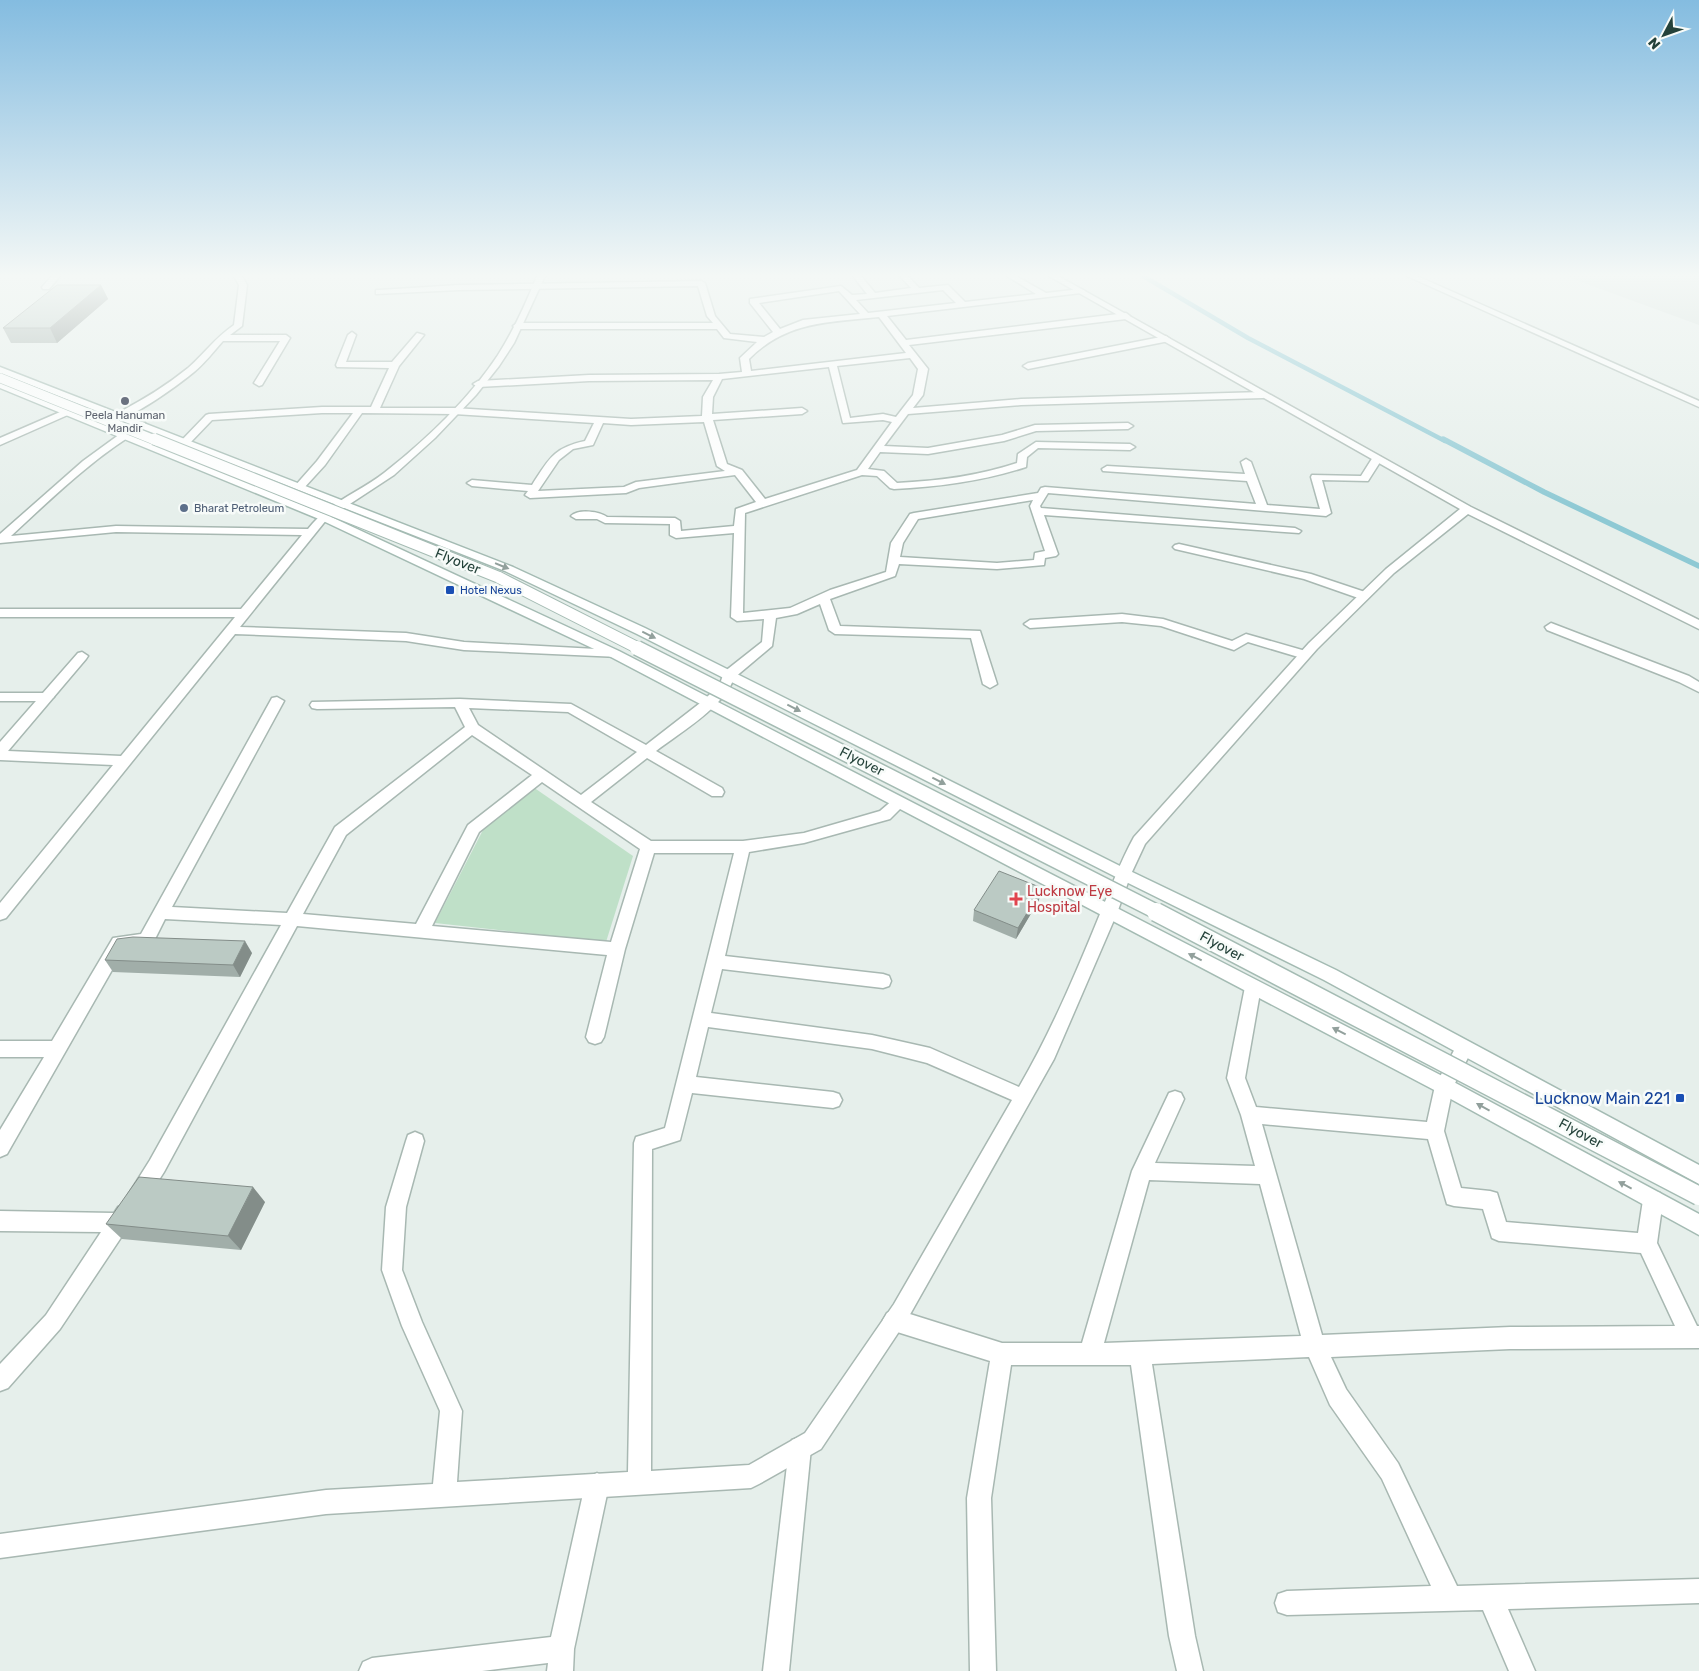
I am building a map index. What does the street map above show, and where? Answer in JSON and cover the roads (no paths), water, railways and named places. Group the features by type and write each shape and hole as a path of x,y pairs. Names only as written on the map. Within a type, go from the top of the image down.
{"street":[{"path":"119,416 151,399 192,369 206,354"},
{"path":"259,382 276,354"},
{"path":"344,354 340,364 395,365"},
{"path":"374,411 395,365 404,354"},
{"path":"0,914 323,517 340,503 389,474 439,428 496,363 501,354"},
{"path":"747,374 744,358 749,354"},
{"path":"1028,366 1089,354"},
{"path":"1192,354 1467,509 1699,625"},
{"path":"1586,354 1699,404"},
{"path":"478,384 590,378 719,377 913,355 923,369 918,395 861,472"},
{"path":"832,363 846,421 883,417 898,421"},
{"path":"0,370 509,569 729,674 1123,874 1330,975 1699,1175"},
{"path":"719,377 708,397 707,418 722,466 738,472 763,504"},
{"name":"Flyover","path":"0,378 498,577 1140,903 1699,1196"},
{"path":"0,385 323,517 615,654 1444,1086 1699,1225"},
{"path":"906,411 1021,402 1263,395"},
{"path":"185,442 209,417 322,410 454,411 631,422 802,411"},
{"path":"299,487 322,463 359,411"},
{"path":"0,442 67,412"},
{"path":"600,420 589,443 570,447 555,458 530,494 626,490 636,485 738,472"},
{"path":"0,540 93,458 123,435 142,425"},
{"path":"877,449 928,451 1004,438 1035,428 1128,426"},
{"path":"1041,496 914,516 897,543 891,574 793,611 770,615 737,617 740,511 861,472 880,473 894,486 927,484 998,474 1022,465 1022,456 1036,445 1130,447"},
{"path":"893,560 997,566 1040,563 1039,555 1052,554 1036,506 1045,490 1326,513 1316,477 1364,479 1377,459"},
{"path":"1246,462 1262,507"},
{"path":"1107,470 1252,478"},
{"path":"472,483 535,488"},
{"path":"0,1546 326,1502 751,1476 813,1441 894,1320 1048,1054 1109,913 1123,874 1139,841 1305,655 1390,571 1467,509"},
{"path":"1037,511 1295,532"},
{"path":"576,516 599,516 605,520 675,521 676,535 739,529"},
{"path":"0,540 116,529 310,532"},
{"path":"1179,547 1307,576 1364,596"},
{"path":"824,598 835,630 976,634 990,684"},
{"path":"0,613 244,614"},
{"path":"581,802 709,703 726,685 729,674 768,643 770,615"},
{"path":"1030,624 1122,618 1163,623 1234,646 1246,638 1305,655"},
{"path":"1551,627 1684,679 1699,688"},
{"path":"231,630 406,637 464,646 615,654"},
{"path":"0,753 82,656"},
{"path":"0,697 47,697"},
{"path":"0,1148 119,943 146,940 277,702"},
{"path":"460,703 472,728 648,847 743,847 804,838 885,815 899,803"},
{"path":"318,705 460,703 571,708 717,792"},
{"path":"0,1380 53,1322 157,1166 340,831 472,728"},
{"path":"0,753 125,761"},
{"path":"421,931 474,829 541,775"},
{"path":"595,1037 617,949 648,847"},
{"path":"639,1483 643,1144 673,1134 743,847"},
{"path":"160,914 292,919 617,949"},
{"path":"714,961 883,981"},
{"path":"1253,986 1236,1078 1250,1115 1315,1347 1338,1397 1390,1471 1450,1599"},
{"path":"700,1019 872,1042 930,1056 1024,1097"},
{"path":"1464,1048 1444,1086 1435,1132 1454,1197 1490,1200 1499,1231 1647,1244"},
{"path":"0,1049 58,1049"},
{"path":"685,1084 833,1100"},
{"path":"1090,1354 1142,1171 1174,1099"},
{"path":"1250,1115 1435,1132"},
{"path":"415,1141 396,1208 392,1270 413,1326 451,1411 444,1495"},
{"path":"1142,1171 1267,1175"},
{"path":"894,1320 1002,1354 1140,1354 1510,1338 1695,1337 1647,1244 1654,1200"},
{"path":"0,1222 119,1223"},
{"path":"983,1671 979,1498 1002,1354"},
{"path":"1140,1354 1182,1636 1190,1671"},
{"path":"776,1671 800,1448"},
{"path":"372,1671 560,1660 597,1485"},
{"path":"1287,1603 1699,1591"},
{"path":"1490,1598 1522,1671"}],"waterway":[{"path":"1279,354 1445,441"},
{"path":"1443,439 1544,492 1699,566"}],"place":[{"name":"Peela Hanuman Mandir","path":"125,401"},
{"name":"Bharat Petroleum","path":"184,508"},
{"name":"Hotel Nexus","path":"450,590"},
{"name":"Lucknow Eye Hospital","path":"1016,899"},
{"name":"Lucknow Main 221","path":"1680,1098"}]}
